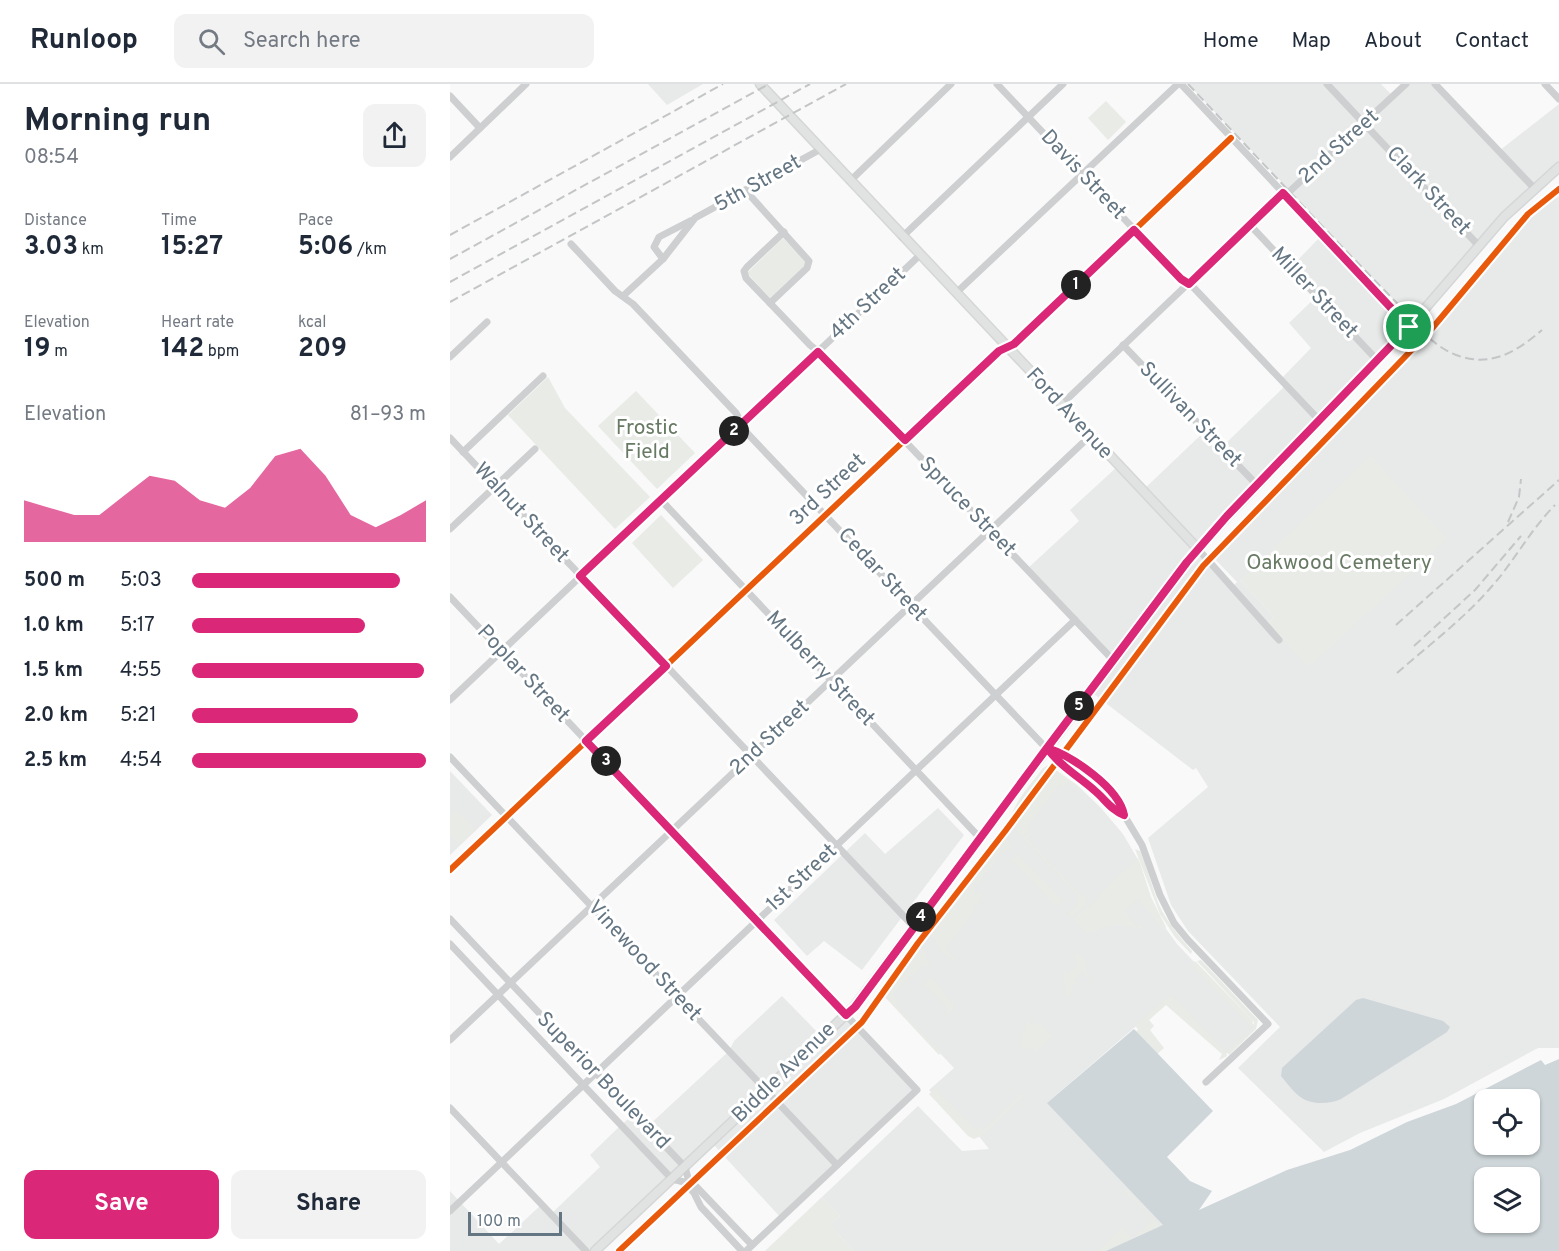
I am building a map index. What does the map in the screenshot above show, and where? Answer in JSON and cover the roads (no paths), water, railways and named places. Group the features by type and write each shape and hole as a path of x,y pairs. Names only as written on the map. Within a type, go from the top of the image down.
{"main road":[{"name":"Ford Avenue","path":"760,84 1198,549"},
{"name":"Biddle Avenue","path":"595,1251 855,1007 1198,549 1409,327 1504,217 1533,188 1559,167"}],"street":[{"path":"450,157 526,84"},
{"path":"850,181 951,84"},
{"name":"Davis Street","path":"997,84 1134,230 1320,421"},
{"name":"4th Street","path":"902,237 1063,84"},
{"path":"956,293 1180,84 1409,327"},
{"name":"Clark Street","path":"1327,84 1479,246"},
{"name":"2nd Street","path":"1061,405 1283,193 1290,191 1406,84"},
{"path":"1435,84 1533,188"},
{"path":"1545,84 1559,99"},
{"path":"450,96 480,128"},
{"name":"3rd Street","path":"450,870 997,352 1014,344 1231,138"},
{"name":"5th Street","path":"663,259 654,247 656,240 820,149"},
{"path":"746,190 808,258 809,264 770,303"},
{"name":"5th Street","path":"623,296 663,259 695,218"},
{"name":"Miller Street","path":"1250,225 1377,361"},
{"name":"Spruce Street","path":"784,232 744,271 746,278 905,440 1113,660"},
{"name":"Cedar Street","path":"571,244 633,304 736,413 747,433 1047,748 1066,755 1107,788 1122,804 1124,815 1143,845 1160,895 1174,923 1268,1024 1206,1082"},
{"name":"4th Street","path":"450,700 920,255"},
{"path":"450,357 487,322"},
{"name":"Sullivan Street","path":"1123,345 1257,485"},
{"path":"463,452 543,376"},
{"name":"2nd Street","path":"450,1040 1090,436"},
{"name":"Walnut Street","path":"450,438 914,927"},
{"path":"450,529 535,449"},
{"name":"Mulberry Street","path":"661,500 980,838"},
{"name":"Ford Avenue","path":"1198,549 1279,640"},
{"name":"Poplar Street","path":"450,597 917,1090 837,1165"},
{"name":"1st Street","path":"450,1211 1075,620"},
{"name":"Vinewood Street","path":"450,757 837,1165"},
{"name":"Superior Boulevard","path":"450,919 685,1167 688,1178 752,1245"},
{"name":"Superior Boulevard","path":"450,944 672,1179 684,1182 704,1210 744,1251"},
{"path":"450,1108 586,1251"},
{"path":"744,1251 837,1165"}],"railway":[{"path":"450,235 723,84"},
{"path":"450,259 769,84"},
{"path":"450,282 810,84"},
{"path":"450,302 846,84"},
{"path":"1188,84 1422,331 1438,345 1469,359 1492,359 1513,351 1542,330"},
{"path":"1508,522 1519,497 1521,479"},
{"path":"1396,625 1559,480"},
{"path":"1397,673 1459,620 1482,597 1555,505"},
{"path":"1414,646 1475,590 1521,536"}],"park label":[{"name":"Frostic Field","path":"647,440"},
{"name":"Oakwood Cemetery","path":"1339,563"}]}
